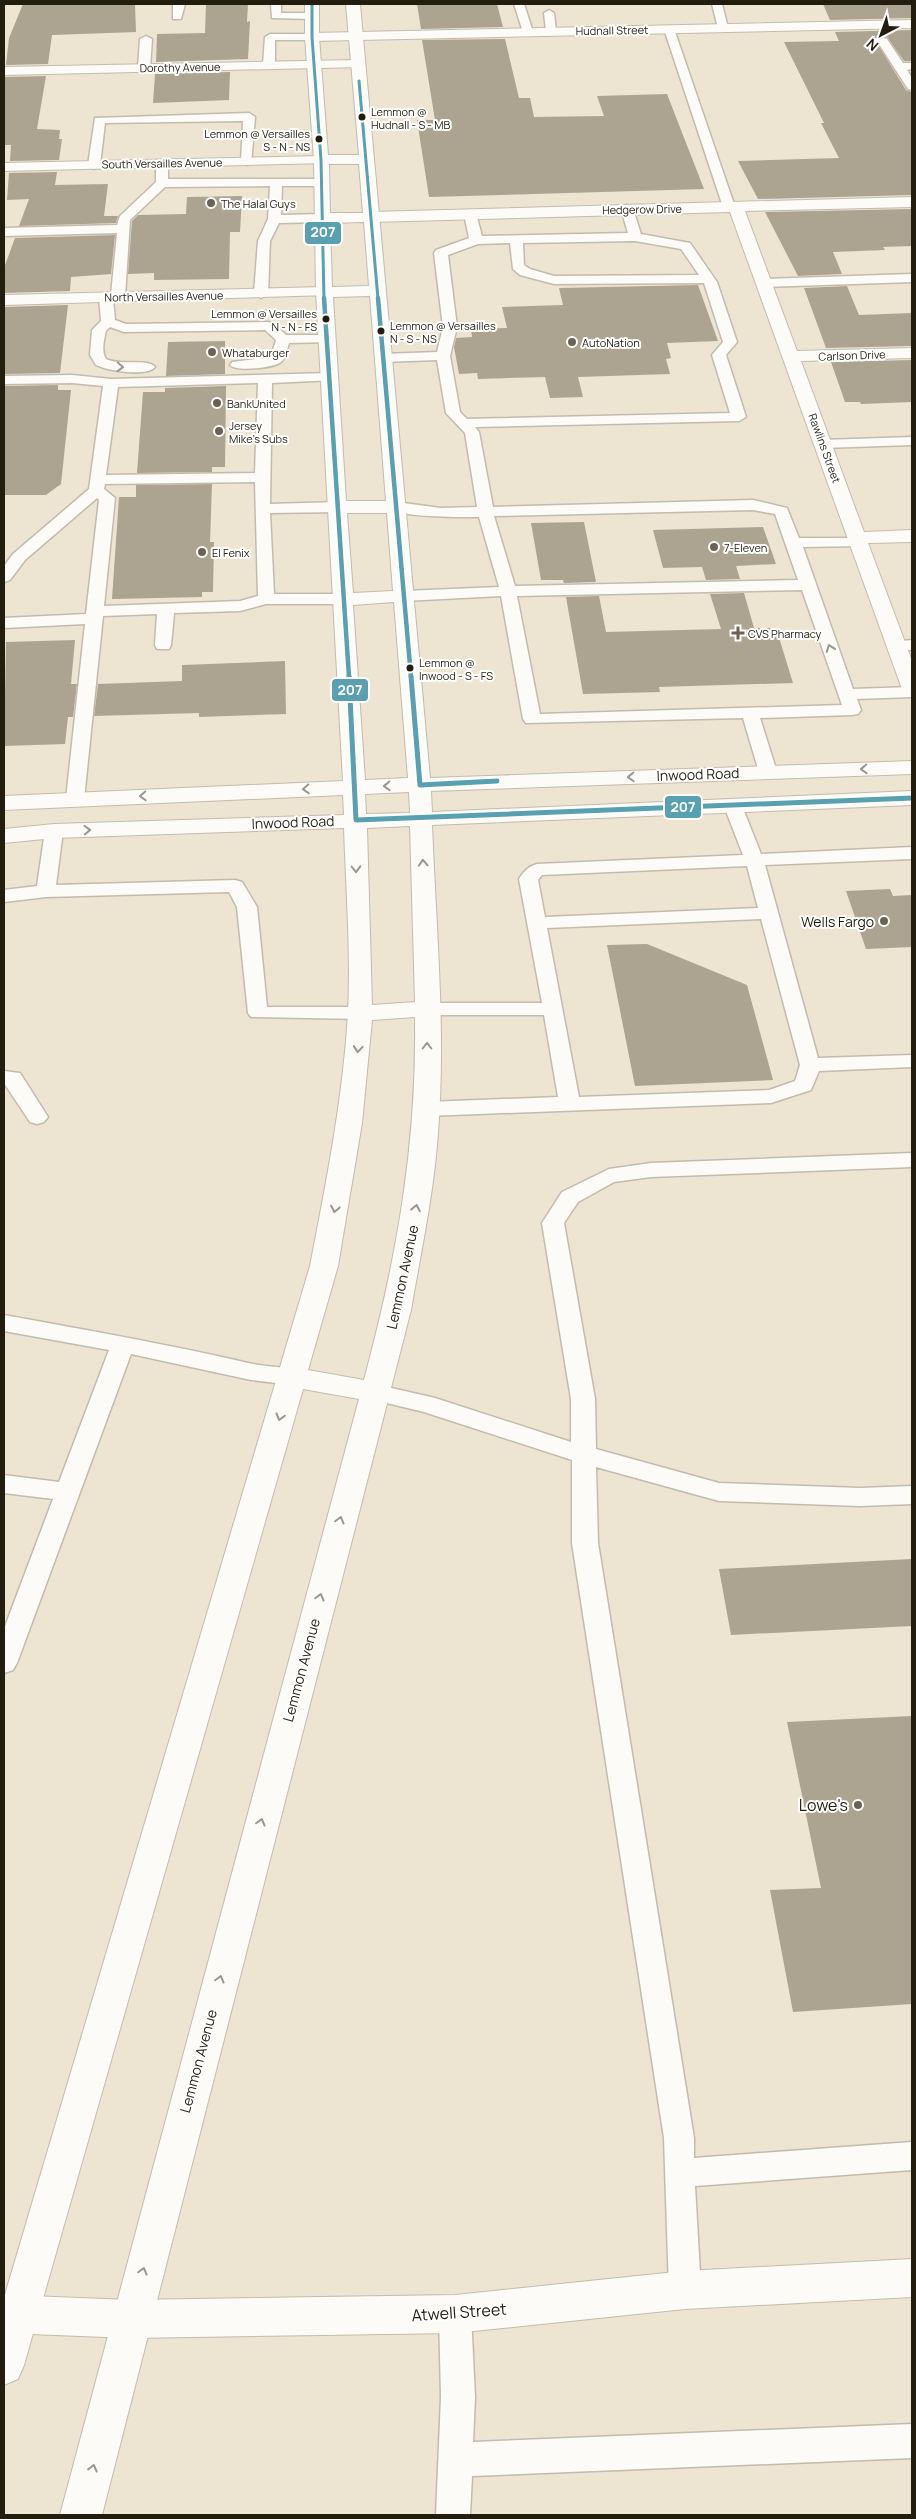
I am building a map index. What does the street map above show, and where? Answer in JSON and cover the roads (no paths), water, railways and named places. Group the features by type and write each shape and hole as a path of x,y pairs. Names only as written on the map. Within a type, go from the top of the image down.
{"main road":[{"name":"Lemmon Avenue","path":"81,2515 131,2318 397,1310 419,1194 427,1109 426,908 420,819 420,785 353,4"},
{"path":"4,2365 11,2315 324,1266 349,1132 361,1012 356,820 345,599 324,292 322,182 312,37 312,10"},
{"name":"Hudnall Street","path":"312,37 528,32 670,26 722,28 912,24"},
{"name":"Dorothy Avenue","path":"4,71 253,68 270,65 357,64"},
{"name":"South Versailles Avenue","path":"4,167 365,159"},
{"name":"Hedgerow Drive","path":"323,218 912,202"},
{"name":"Rawlins Street","path":"732,207 764,283 858,539 904,646 912,690"},
{"name":"North Versailles Avenue","path":"4,300 377,291"},
{"name":"Carlson Drive","path":"791,356 912,353"},
{"path":"339,508 396,507"},
{"path":"858,539 912,536"},
{"path":"345,599 404,596"},
{"name":"Inwood Road","path":"4,803 354,787 912,767"},
{"name":"Inwood Road","path":"4,836 54,832 420,819 912,798"},
{"path":"361,1012 427,1009"},
{"path":"292,1377 374,1392"},
{"name":"Atwell Street","path":"11,2315 131,2318 455,2314 685,2290 912,2278"}],"lane":[{"path":"177,17 178,4 180,4"},
{"path":"276,4 276,16 312,10"},
{"path":"519,4 528,32"},
{"path":"717,4 722,28"},
{"path":"549,13 551,31"},
{"path":"670,26 732,207"},
{"path":"270,65 270,36 312,37"},
{"path":"144,68 146,39"},
{"path":"883,41 912,87"},
{"path":"900,67 912,66"},
{"path":"94,165 99,120 249,117 247,161"},
{"path":"157,366 119,367 100,361 97,357 98,330 108,322 124,224 162,183 162,163"},
{"path":"261,294 264,241 274,219 276,182"},
{"path":"162,183 322,182"},
{"path":"627,209 635,238"},
{"path":"470,214 476,240"},
{"path":"274,219 323,218"},
{"path":"4,232 124,224"},
{"path":"396,507 441,513 486,514 753,506 782,511 852,710 532,719 508,591 486,514 472,432 462,423 453,413 443,356 444,341 450,326 441,253 476,240 635,238 684,246 708,279 730,342 718,355 739,417 462,423"},
{"path":"516,240 518,266 525,272 554,280 708,279"},
{"path":"764,283 912,278"},
{"path":"108,322 124,328 268,326 284,339 327,339"},
{"path":"225,365 272,362 277,359 284,339"},
{"path":"383,358 443,356"},
{"path":"4,380 72,379 111,383 330,377"},
{"path":"265,379 262,509 266,599"},
{"path":"4,577 19,557 97,485 111,383"},
{"path":"823,444 912,441"},
{"path":"97,485 263,476"},
{"path":"75,799 107,498 97,485"},
{"path":"262,509 339,508"},
{"path":"793,543 858,539"},
{"path":"404,596 508,591 807,585"},
{"path":"4,623 166,609 240,606 266,599 345,599"},
{"path":"163,645 166,609"},
{"path":"846,694 912,690"},
{"path":"750,714 768,772"},
{"path":"427,1109 771,1096 804,1085 810,1065 754,859 733,806"},
{"path":"46,891 54,832"},
{"path":"570,1104 528,879 537,870 912,853"},
{"path":"4,896 46,891 235,886 247,906 258,1013 361,1012"},
{"path":"537,923 769,913"},
{"path":"427,1009 553,1009"},
{"path":"810,1065 912,1061"},
{"path":"4,1077 13,1078 37,1117"},
{"path":"685,2290 679,2138 585,1543 583,1399 553,1223 570,1197 609,1176 651,1170 912,1160"},
{"path":"4,1323 184,1356 251,1372 292,1377"},
{"path":"4,1663 123,1345"},
{"path":"374,1392 427,1404 584,1455 719,1492 860,1497 912,1495"},
{"path":"4,1484 67,1492"},
{"path":"679,2173 912,2156"},
{"path":"453,2515 458,2398 455,2314"},
{"path":"454,2460 912,2441"}],"place":[{"name":"Lemmon @ Hudnall - S - MB","path":"362,117"},
{"name":"Lemmon @ Versailles S - N - NS","path":"319,139"},
{"name":"The Halal Guys","path":"211,203"},
{"name":"Lemmon @ Versailles N - N - FS","path":"326,319"},
{"name":"Lemmon @ Versailles N - S - NS","path":"381,331"},
{"name":"AutoNation","path":"572,342"},
{"name":"Whataburger","path":"212,352"},
{"name":"BankUnited","path":"217,403"},
{"name":"Jersey Mike's Subs","path":"219,431"},
{"name":"7-Eleven","path":"714,547"},
{"name":"El Fenix","path":"202,552"},
{"name":"CVS Pharmacy","path":"738,633"},
{"name":"Lemmon @ Inwood - S - FS","path":"410,668"},
{"name":"Wells Fargo","path":"884,921"},
{"name":"Lowe's","path":"858,1805"}]}
